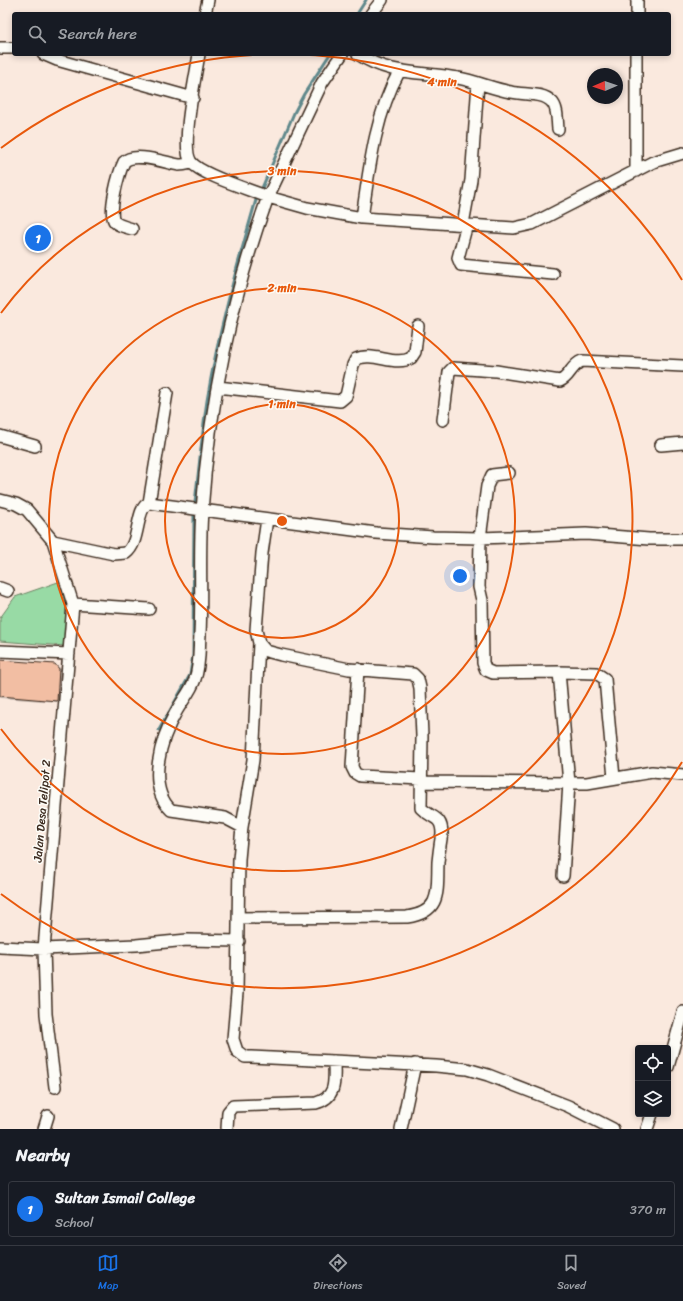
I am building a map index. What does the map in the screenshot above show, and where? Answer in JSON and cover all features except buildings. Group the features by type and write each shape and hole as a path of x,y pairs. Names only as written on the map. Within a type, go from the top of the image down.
{"street":[{"path":"206,12 208,0"},
{"path":"373,12 382,0"},
{"path":"636,12 637,0"},
{"path":"0,48 12,48"},
{"path":"47,56 56,60 193,98"},
{"path":"200,56 186,144 187,155 192,163 211,175 268,197 307,208 362,218 514,228 532,224 653,162 683,153"},
{"path":"242,828 225,818 171,810 165,805 161,794 159,780 162,746 168,728 196,678 201,624 202,509 210,433 227,341 246,260 268,197 322,83 341,56"},
{"path":"362,56 378,65 399,72 446,76 512,92 541,96 548,99 556,108 558,129"},
{"path":"636,56 636,171"},
{"path":"362,218 375,142 393,82 399,72"},
{"path":"478,83 471,180 465,224 458,258 461,265 553,274"},
{"path":"132,229 116,223 112,218 113,201 124,162 133,157 153,159 180,165 192,163"},
{"path":"218,388 340,401 346,396 356,359 363,357 408,360 414,355 418,326"},
{"path":"443,420 449,372 453,368 496,371 560,381 565,379 576,363 582,361 683,366"},
{"path":"0,500 16,504 27,510 53,541 114,554 126,553 134,544 142,510 149,503 167,393"},
{"path":"0,436 35,446"},
{"path":"661,445 683,443"},
{"path":"509,473 492,475 487,486 480,538 479,586 482,600 484,666 486,670 493,673 596,673 605,679 614,778"},
{"path":"149,503 376,533 480,538 571,534 683,539"},
{"path":"267,519 262,553 256,630 259,643 252,760 239,859 239,941 233,1038 237,1052 241,1055 251,1057 415,1064 467,1069 488,1075 568,1106 613,1129"},
{"name":"Jalan Desa Telipot 2","path":"53,541 73,604 44,949 46,1014 55,1087"},
{"path":"73,604 149,609"},
{"path":"238,918 407,917 427,912 436,897 442,826 438,820 426,814 421,808 422,736 418,679 413,674 406,672 358,669 282,655 266,650 259,643"},
{"path":"0,651 68,654"},
{"path":"358,669 352,767 355,773 360,776 421,780 587,783 652,772 683,775"},
{"path":"559,672 569,783 563,876"},
{"path":"0,947 44,949 136,945 187,940 239,941"},
{"path":"671,1056 683,1012"},
{"path":"227,1129 228,1112 234,1106 316,1103 325,1100 331,1095 333,1088 334,1060"},
{"path":"401,1129 415,1064"},
{"path":"44,1129 48,1116"},
{"path":"647,1129 651,1117"}],"green space":[{"path":"58,582 68,611 65,646 0,641 0,618 15,597"}],"waterway":[{"path":"358,12 366,0"},
{"path":"262,188 294,113 304,94 329,56"},
{"path":"195,503 205,414 211,376 228,300 256,200"},
{"path":"159,730 190,675 193,655 194,515"}],"place":[{"name":"Sultan Ismail College","path":"38,238"}]}
